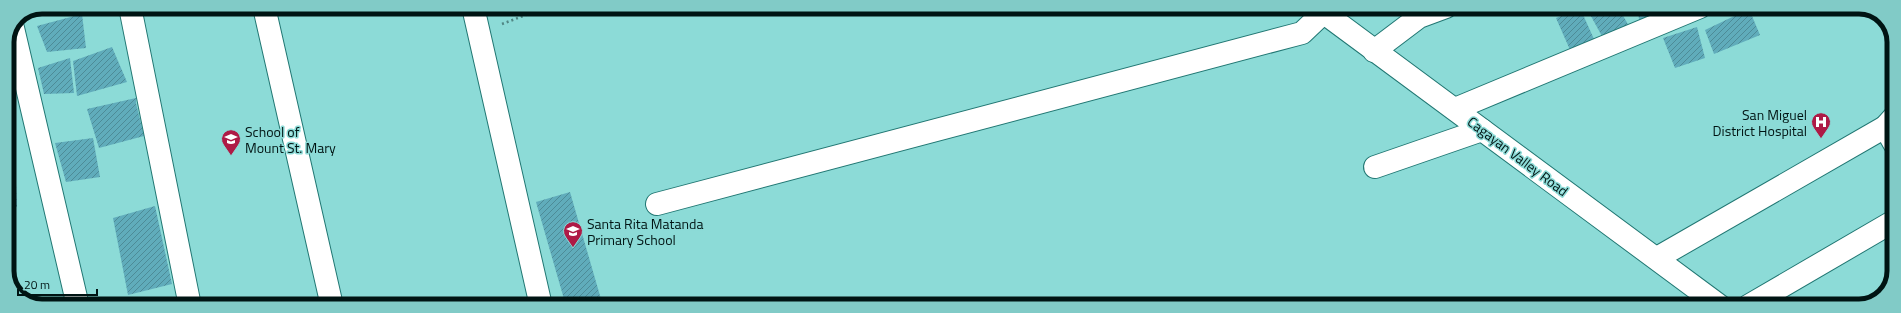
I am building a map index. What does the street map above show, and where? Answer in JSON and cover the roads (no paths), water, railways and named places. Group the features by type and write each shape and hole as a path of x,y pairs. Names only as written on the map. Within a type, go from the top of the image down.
{"main road":[{"path":"131,14 189,299"},
{"path":"266,14 330,299"},
{"path":"475,14 538,299"},
{"path":"657,204 1302,33 1317,14"},
{"name":"Cagayan Valley Road","path":"1325,14 1711,299"},
{"path":"1374,51 1419,17 1427,14"},
{"path":"1455,109 1683,14"},
{"path":"15,37 76,299"},
{"path":"1374,168 1482,130"},
{"path":"1657,258 1887,131"},
{"path":"1760,299 1887,225"}],"place":[{"name":"San Miguel District Hospital","path":"1821,139"},
{"name":"School of Mount St. Mary","path":"231,156"},
{"name":"Santa Rita Matanda Primary School","path":"573,248"}]}
